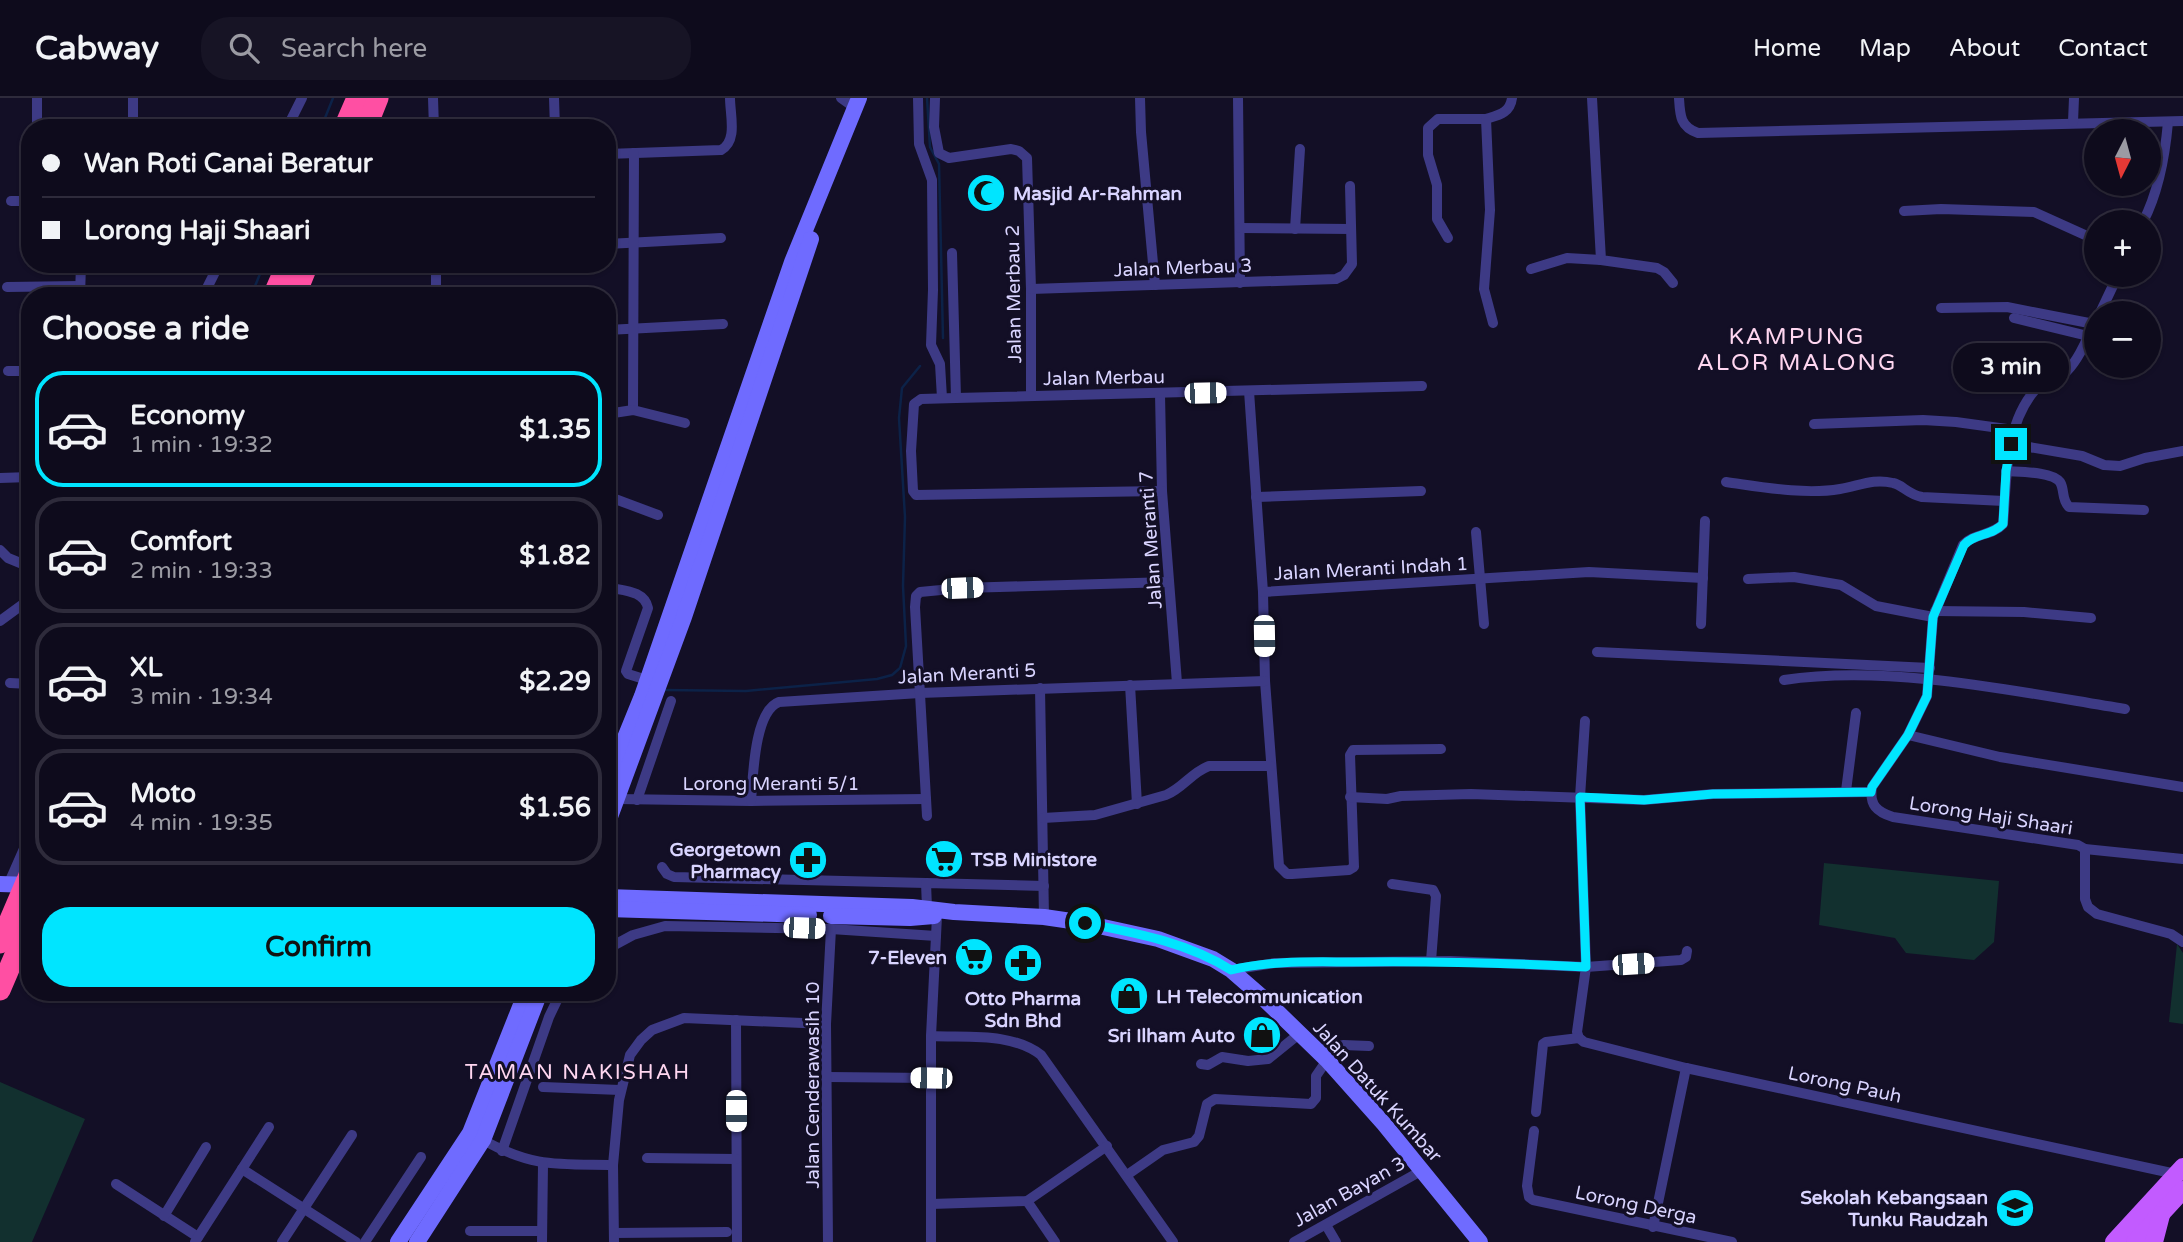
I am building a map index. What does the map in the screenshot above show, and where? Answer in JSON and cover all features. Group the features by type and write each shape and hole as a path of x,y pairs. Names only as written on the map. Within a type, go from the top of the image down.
{"highway":[{"path":"348,119 357,98"},
{"path":"370,119 379,98"},
{"path":"0,943 21,894"},
{"path":"0,990 21,941"}],"main road":[{"path":"616,746 647,680 792,262 857,103"},
{"path":"617,799 676,641 745,440 819,212 828,173"},
{"path":"616,891 637,904"},
{"name":"Jalan Datuk Kumbar","path":"616,899 637,904 898,918 932,912"},
{"path":"616,912 637,904"},
{"name":"Jalan Datuk Kumbar","path":"616,908 637,904 858,906 1044,917 1158,939 1213,959 1231,970 1322,1056 1384,1124 1480,1242"},
{"path":"398,1242 470,1133 522,1001"},
{"path":"416,1242 483,1140 537,1001"},
{"path":"2135,1242 2162,1211 2181,1177"},
{"path":"2114,1242 2181,1177"},
{"path":"2154,1242 2162,1211"}],"street":[{"path":"37,98 37,119"},
{"path":"133,98 133,119"},
{"path":"292,119 302,98"},
{"path":"433,98 434,119"},
{"path":"554,98 555,119"},
{"path":"616,154 725,148 731,138 730,98"},
{"path":"841,98 857,103"},
{"path":"918,98 919,144 932,180 931,345 940,364 942,398"},
{"name":"Jalan Merbau 2","path":"935,98 934,128 939,153 949,158 1011,149 1019,151 1027,158 1031,397"},
{"path":"1140,98 1155,285"},
{"path":"1238,98 1240,283"},
{"path":"1448,239 1437,219 1437,185 1428,155 1428,128 1438,119 1486,119 1505,112 1511,106 1512,98"},
{"path":"1592,98 1601,260"},
{"path":"1679,98 1680,118 1684,125 1698,133 2183,121"},
{"path":"2073,122 2074,98"},
{"path":"1486,119 1490,210 1483,289 1493,323"},
{"path":"2149,210 2163,163 2168,122"},
{"path":"1295,229 1300,149"},
{"path":"633,411 634,153"},
{"path":"1240,228 1351,229 1350,186"},
{"path":"11,201 21,201"},
{"path":"1904,211 1941,209 2034,212 2084,235"},
{"name":"Jalan Merbau 3","path":"1031,289 1336,279 1344,275 1352,264 1351,229"},
{"path":"616,243 721,238"},
{"path":"952,253 956,398"},
{"path":"1531,269 1567,258 1601,260 1648,265 1664,272 1673,283"},
{"path":"6,287 21,288"},
{"path":"1941,308 2007,307 2084,320"},
{"path":"2014,318 2084,335"},
{"path":"616,329 723,324"},
{"path":"1350,797 1375,799 1471,794 1644,800 1713,794 1871,792 1908,735 1927,696 1934,614 1966,541 1996,531 2003,524 2006,471 2014,430 2035,390 2067,371 2084,343"},
{"path":"1984,370 2032,374 2048,382"},
{"path":"8,371 21,371"},
{"name":"Jalan Merbau","path":"1163,491 916,495 913,491 911,451 914,404 921,399 942,398 1422,386"},
{"path":"1249,391 1264,592 1265,681 1279,866 1287,874 1352,869 1350,755 1353,750 1441,749"},
{"name":"Jalan Meranti 7","path":"1160,394 1163,491 1177,683"},
{"path":"616,413 633,411 685,423"},
{"path":"1814,424 1923,420 2014,430"},
{"path":"2011,444 2082,456 2104,465 2120,466 2145,458 2183,452"},
{"path":"2006,471 2053,476 2061,484 2066,504 2075,509 2144,510"},
{"path":"0,478 21,477"},
{"path":"1726,482 1785,490 1840,489 1864,482 1896,483 1911,495 1922,497 2004,501"},
{"path":"1256,497 1422,491"},
{"path":"616,499 658,515"},
{"path":"1701,624 1705,521"},
{"path":"1476,532 1484,624"},
{"path":"0,550 8,558 21,563"},
{"name":"Jalan Meranti Indah 1","path":"1264,592 1589,572 1703,578"},
{"path":"1748,579 1794,577 1841,585 1877,606 1934,614 2024,612 2091,618"},
{"path":"927,816 916,596 924,590 1169,582"},
{"path":"616,589 640,594 646,600 648,608 626,671 647,680"},
{"path":"0,621 21,606"},
{"path":"1597,652 1930,668"},
{"path":"1784,680 1841,675 1930,680 2125,709"},
{"name":"Jalan Meranti 5","path":"751,801 754,756 766,712 772,704 789,700 920,692 1265,681"},
{"path":"10,682 21,683"},
{"path":"1130,685 1137,804"},
{"path":"1040,688 1044,917"},
{"path":"637,800 671,701"},
{"path":"1846,791 1856,713"},
{"path":"1536,1112 1543,1044 1579,1038 1577,1032 1586,967 1580,797 1585,721"},
{"path":"1908,735 2000,757 2183,787"},
{"path":"1043,818 1095,815 1137,804 1175,791 1201,769 1209,766 1271,766"},
{"name":"Lorong Haji Shaari","path":"1871,792 1874,806 1880,813 1892,817 2078,845 2085,849 2183,859"},
{"name":"Lorong Meranti 5/1","path":"617,799 926,799"},
{"path":"2085,849 2085,899 2088,907 2097,914 2171,934 2183,942"},
{"path":"4,885 21,852"},
{"path":"662,867 667,874 674,877 1044,886"},
{"path":"858,906 859,881"},
{"path":"926,883 936,936 931,1078 931,1242"},
{"path":"1392,884 1433,890 1436,895 1431,961"},
{"path":"616,944 633,935 665,926 831,929 936,936"},
{"name":"Jalan Cenderawasih 10","path":"828,1242 826,1024 831,929"},
{"path":"1231,970 1275,963 1431,961 1586,967 1681,960 1686,957 1687,951"},
{"path":"502,1151 557,1001"},
{"path":"727,1232 614,1237 613,1165 620,1090 630,1055 652,1030 684,1018 826,1024"},
{"path":"736,1020 737,1242"},
{"path":"1201,1064 1208,1065 1222,1057 1268,1059 1299,1034"},
{"path":"932,1036 1000,1039 1024,1045 1041,1055 1174,1242"},
{"name":"Lorong Pauh","path":"1579,1038 1584,1042 1686,1068 2181,1177"},
{"path":"1126,1175 1163,1150 1194,1142 1199,1136 1207,1104 1214,1099 1311,1104 1316,1098 1316,1076 1322,1056 1343,1045 1369,1046"},
{"path":"1653,1227 1686,1068"},
{"path":"828,1077 931,1078"},
{"path":"542,1087 620,1090"},
{"path":"116,1184 196,1240 269,1127"},
{"name":"Lorong Derga","path":"1534,1132 1527,1186 1528,1194 1533,1200 1732,1242"},
{"path":"282,1242 352,1135"},
{"path":"483,1140 502,1151 543,1164 613,1165"},
{"path":"931,1204 1027,1201 1107,1146"},
{"path":"164,1216 206,1147"},
{"path":"365,1242 421,1157"},
{"path":"647,1158 736,1159"},
{"path":"470,1231 542,1236 543,1164"},
{"path":"242,1169 356,1242"},
{"name":"Jalan Bayan 3","path":"1294,1242 1421,1171"},
{"path":"1027,1201 1055,1242"},
{"path":"1326,1225 1336,1242"}],"green space":[{"path":"1824,863 1999,881 1994,942 1974,960 1906,953 1895,938 1819,925"},
{"path":"2177,944 2183,953 2183,1024 2169,1022"},
{"path":"0,1082 85,1119 32,1242 0,1242"}],"waterway":[{"path":"325,119 333,98"},
{"path":"927,98 930,147 939,164 943,338"},
{"path":"255,287 260,273"},
{"path":"665,690 746,691 877,679 892,675 900,668 906,646 903,586 905,517 899,418 902,388 920,366"}],"place":[{"name":"Masjid Ar-Rahman","path":"986,193"},
{"name":"TSB Ministore","path":"944,859"},
{"name":"Georgetown Pharmacy","path":"808,860"},
{"name":"7-Eleven","path":"974,957"},
{"name":"Otto Pharma Sdn Bhd","path":"1023,963"},
{"name":"LH Telecommunication","path":"1129,996"},
{"name":"Sri Ilham Auto","path":"1262,1035"},
{"name":"Sekolah Kebangsaan Tunku Raudzah","path":"2015,1208"}],"district":[{"name":"KAMPUNG ALOR MALONG","path":"1797,349"},
{"name":"TAMAN NAKISHAH","path":"578,1072"}],"route":[{"path":"1085,923 1175,944 1213,959 1231,970 1275,963 1382,961 1586,967 1580,797 1644,800 1713,794 1871,792 1908,735 1927,696 1933,617 1964,545 1971,538 1996,531 2003,524 2006,471 2011,444"}]}
